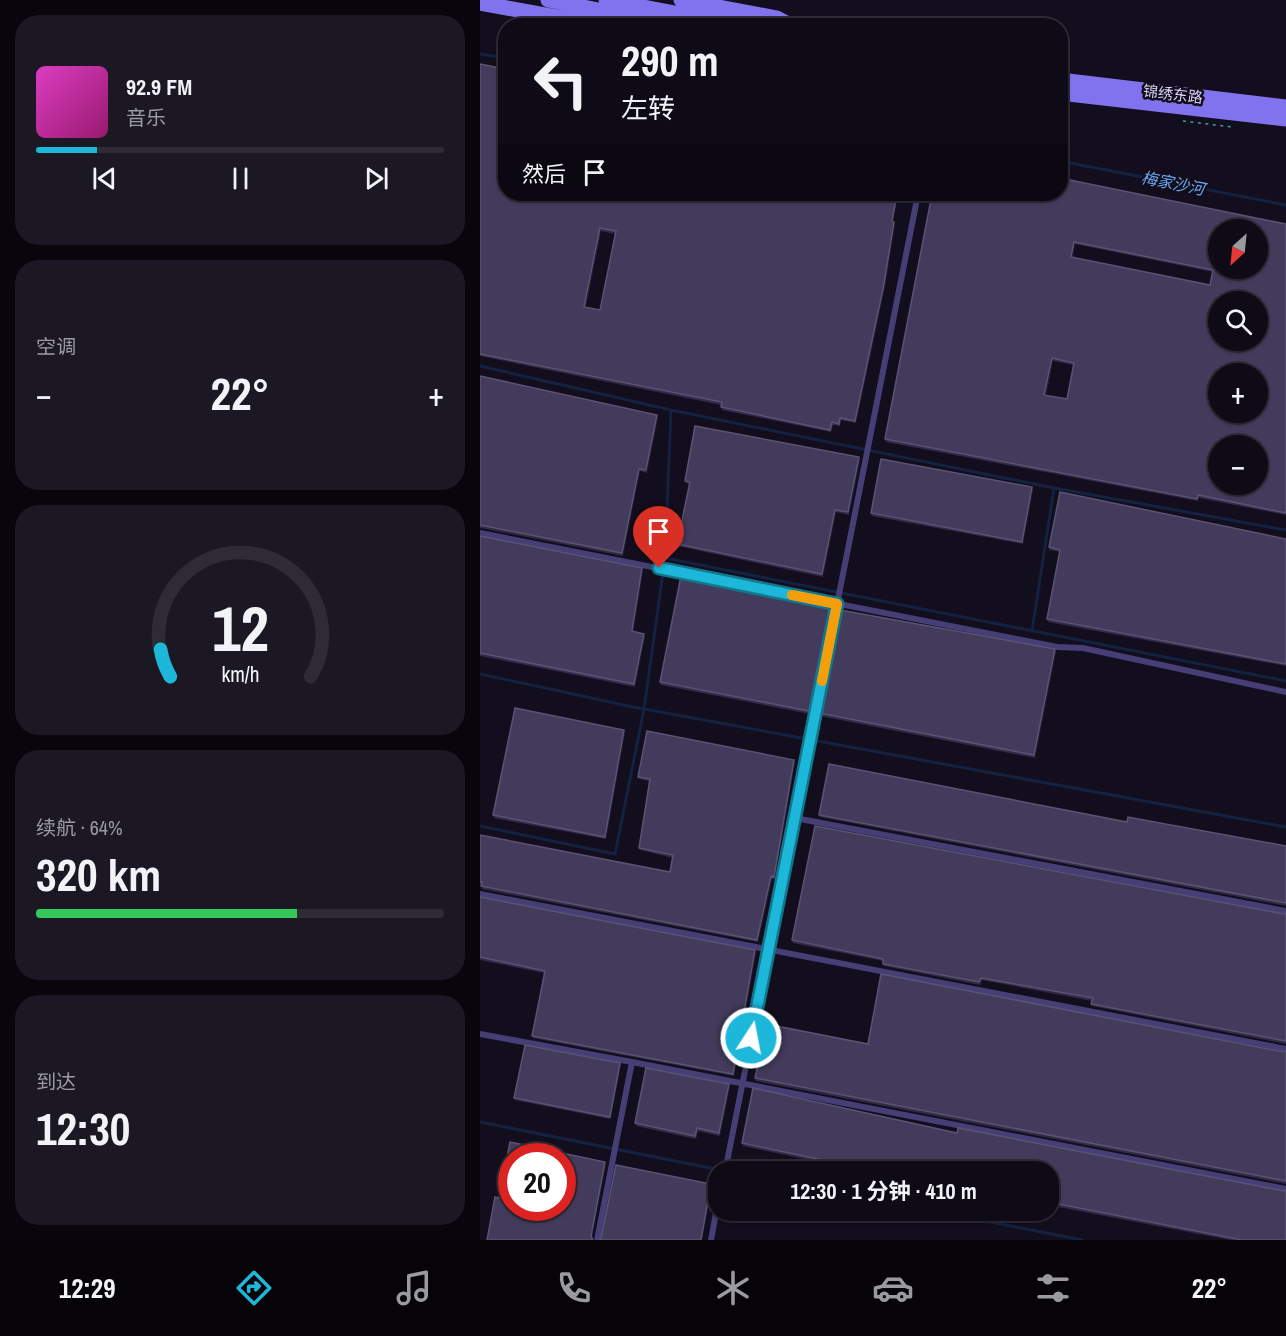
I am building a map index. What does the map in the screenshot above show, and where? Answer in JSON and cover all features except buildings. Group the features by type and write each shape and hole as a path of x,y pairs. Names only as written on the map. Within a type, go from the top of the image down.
{"main road":[{"path":"548,0 638,18"},
{"path":"606,0 704,18"},
{"path":"681,0 777,18"},
{"path":"480,3 562,18"},
{"name":"锦绣东路","path":"1068,81 1286,107"},
{"name":"锦绣东路","path":"1068,94 1286,119"}],"lane":[{"path":"727,1161 917,201"},
{"path":"480,533 667,570 838,600 1057,647 1083,648 1286,692"},
{"path":"795,818 1286,910"},
{"path":"480,894 1286,1048"},
{"path":"480,1034 1286,1189"},
{"path":"597,1240 632,1062"},
{"path":"711,1240 714,1221"}],"waterway":[{"name":"梅家沙河","path":"480,54 498,57"},
{"name":"梅家沙河","path":"1068,163 1286,205"},
{"path":"480,366 671,410 665,558 644,709 615,854 480,826"},
{"path":"671,410 1054,488 1032,631"},
{"path":"1054,488 1286,530"},
{"path":"665,558 1286,681"},
{"path":"480,674 633,707 1286,827"},
{"path":"480,1122 708,1168"},
{"path":"985,1221 1082,1240"}],"slow traffic":[{"path":"792,595 837,604 822,681"}],"route":[{"path":"659,568 837,604 751,1038"}]}
